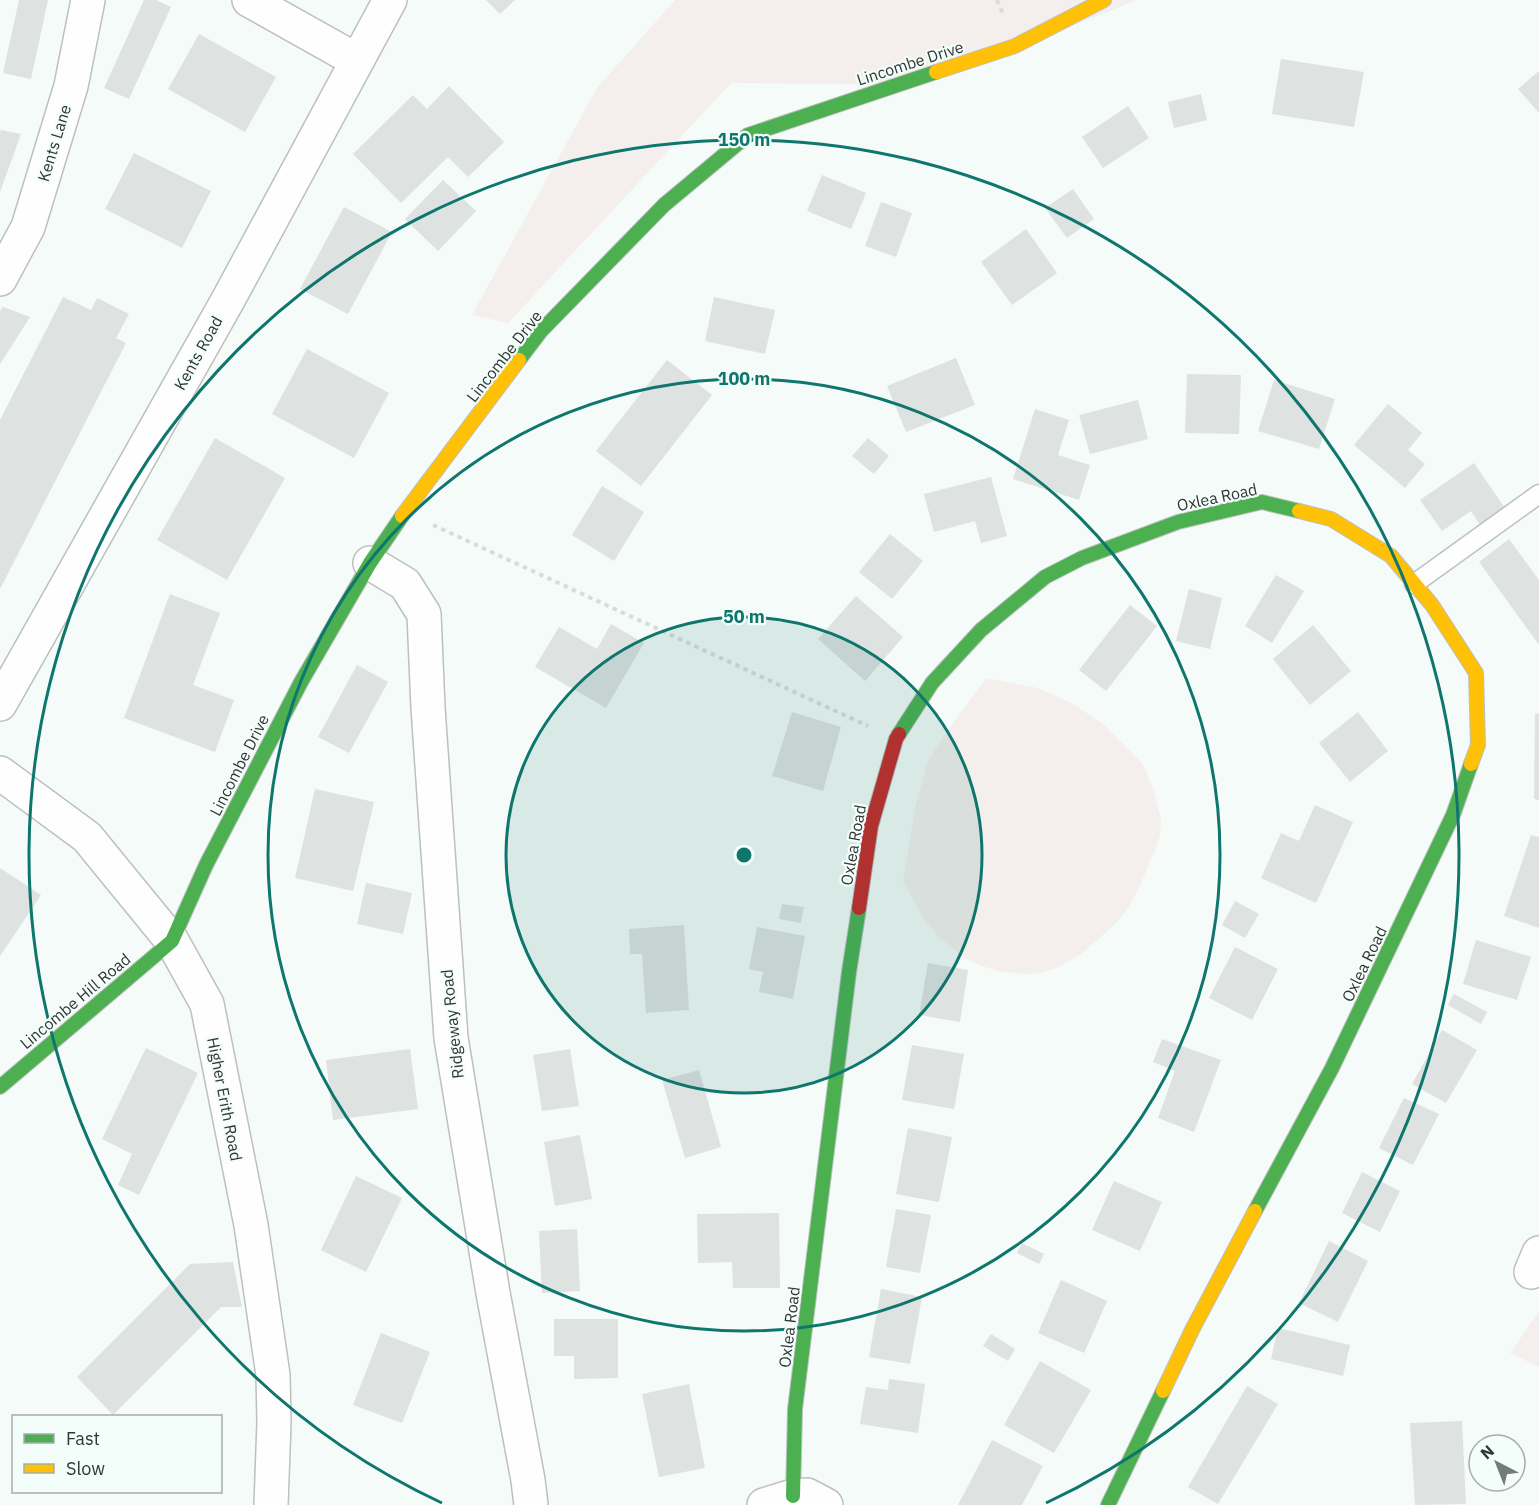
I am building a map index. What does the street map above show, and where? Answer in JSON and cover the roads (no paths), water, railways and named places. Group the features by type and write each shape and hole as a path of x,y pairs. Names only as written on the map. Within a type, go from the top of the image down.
{"street":[{"name":"Kents Lane","path":"0,279 28,227 72,86 88,0"},
{"path":"249,0 356,60"},
{"name":"Kents Road","path":"0,704 228,300 390,0"},
{"name":"Lincombe Drive","path":"172,941 206,865 301,682 370,562 541,331 664,205 748,135 1015,46 1104,0"},
{"name":"Oxlea Road","path":"778,1500 795,1409 849,972 871,826 896,739 932,683 981,630 1045,577 1082,558 1178,522 1262,502 1331,519 1391,556 1432,605 1476,673 1478,745 1453,815 1332,1068 1192,1330 1108,1505"},
{"name":"Ridgeway Road","path":"370,562 405,584 424,614 428,708 451,1038 531,1505"},
{"name":"Higher Erith Road","path":"0,774 87,837 172,941 207,1004 251,1225 273,1375 271,1505"},
{"name":"Lincombe Hill Road","path":"0,1087 172,941"},
{"path":"778,1500 807,1495 826,1505"}],"lane":[{"path":"1414,584 1539,494"}]}
